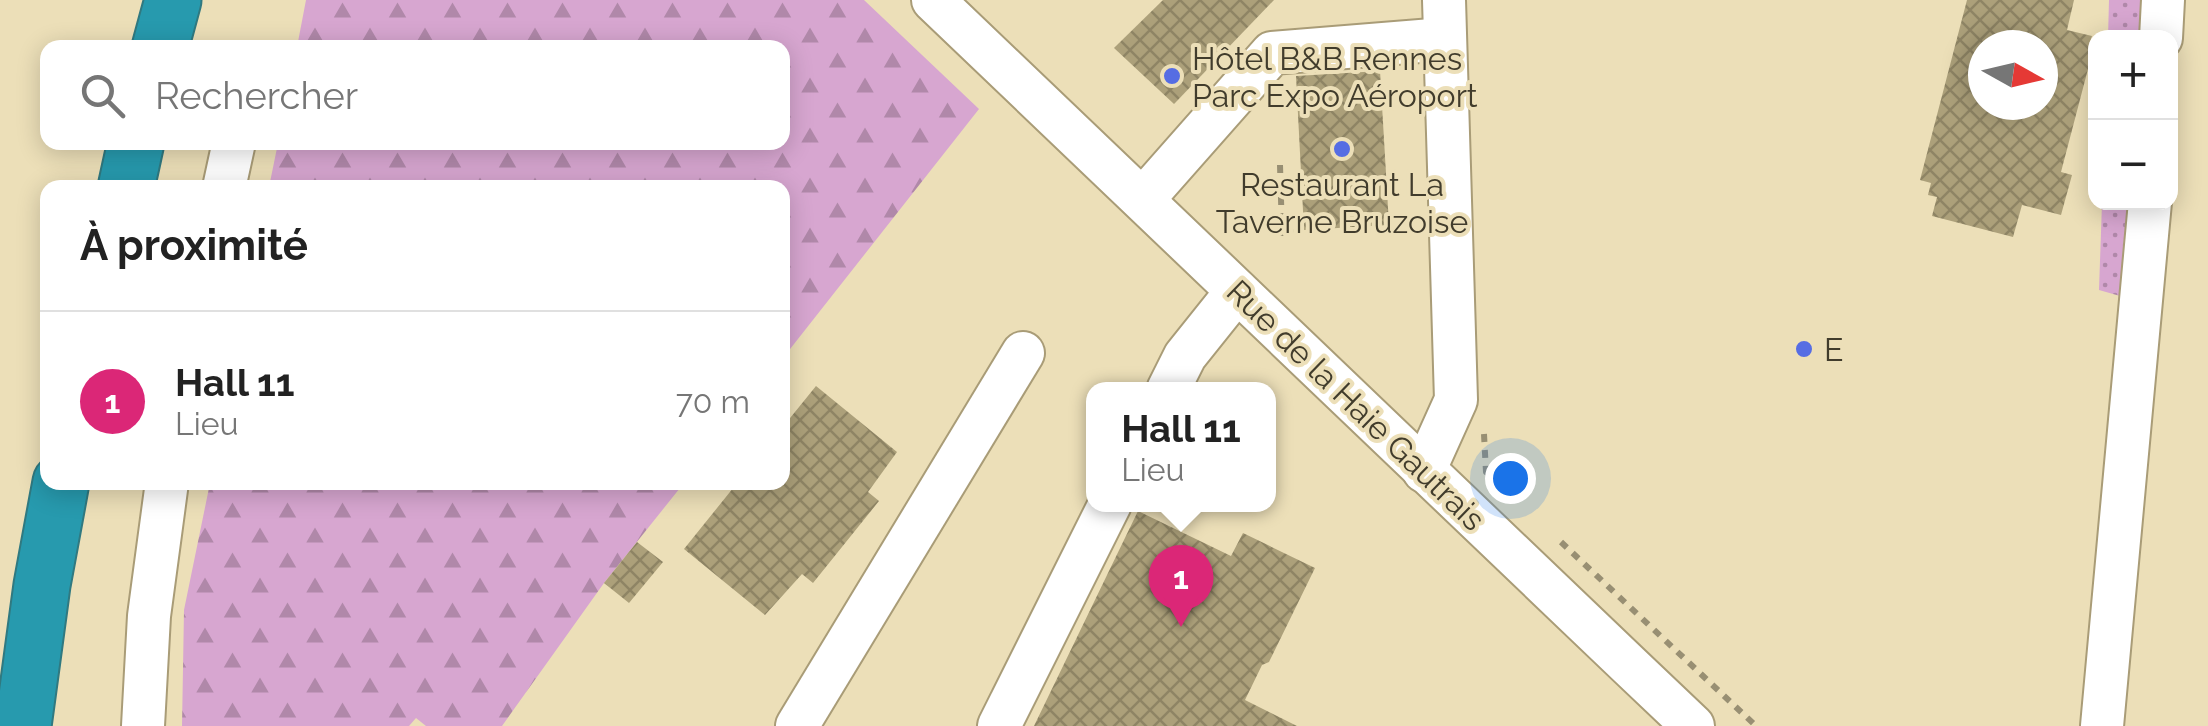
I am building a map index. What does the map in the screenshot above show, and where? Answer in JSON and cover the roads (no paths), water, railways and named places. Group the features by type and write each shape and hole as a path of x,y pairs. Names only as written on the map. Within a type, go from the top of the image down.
{"highway":[{"path":"162,40 173,0"},
{"path":"128,180 134,150"},
{"path":"23,726 59,490"}],"street":[{"name":"Rue de la Haie Gautrais","path":"934,0 1693,726"},
{"path":"2162,30 2163,0"},
{"path":"1144,198 1272,52 1444,20 1456,400 1424,471"},
{"path":"226,180 232,150"},
{"path":"2102,726 2149,210"},
{"path":"1172,382 1185,356 1237,291"},
{"path":"797,726 1023,354"},
{"path":"143,726 149,616 166,490"},
{"path":"998,726 1106,512"}],"place":[{"name":"Hôtel B&B Rennes Parc Expo Aéroport","path":"1172,76"},
{"name":"Restaurant La Taverne Bruzoise","path":"1342,149"},
{"name":"E","path":"1804,349"},
{"name":"Hall 11","path":"1181,627"}]}
